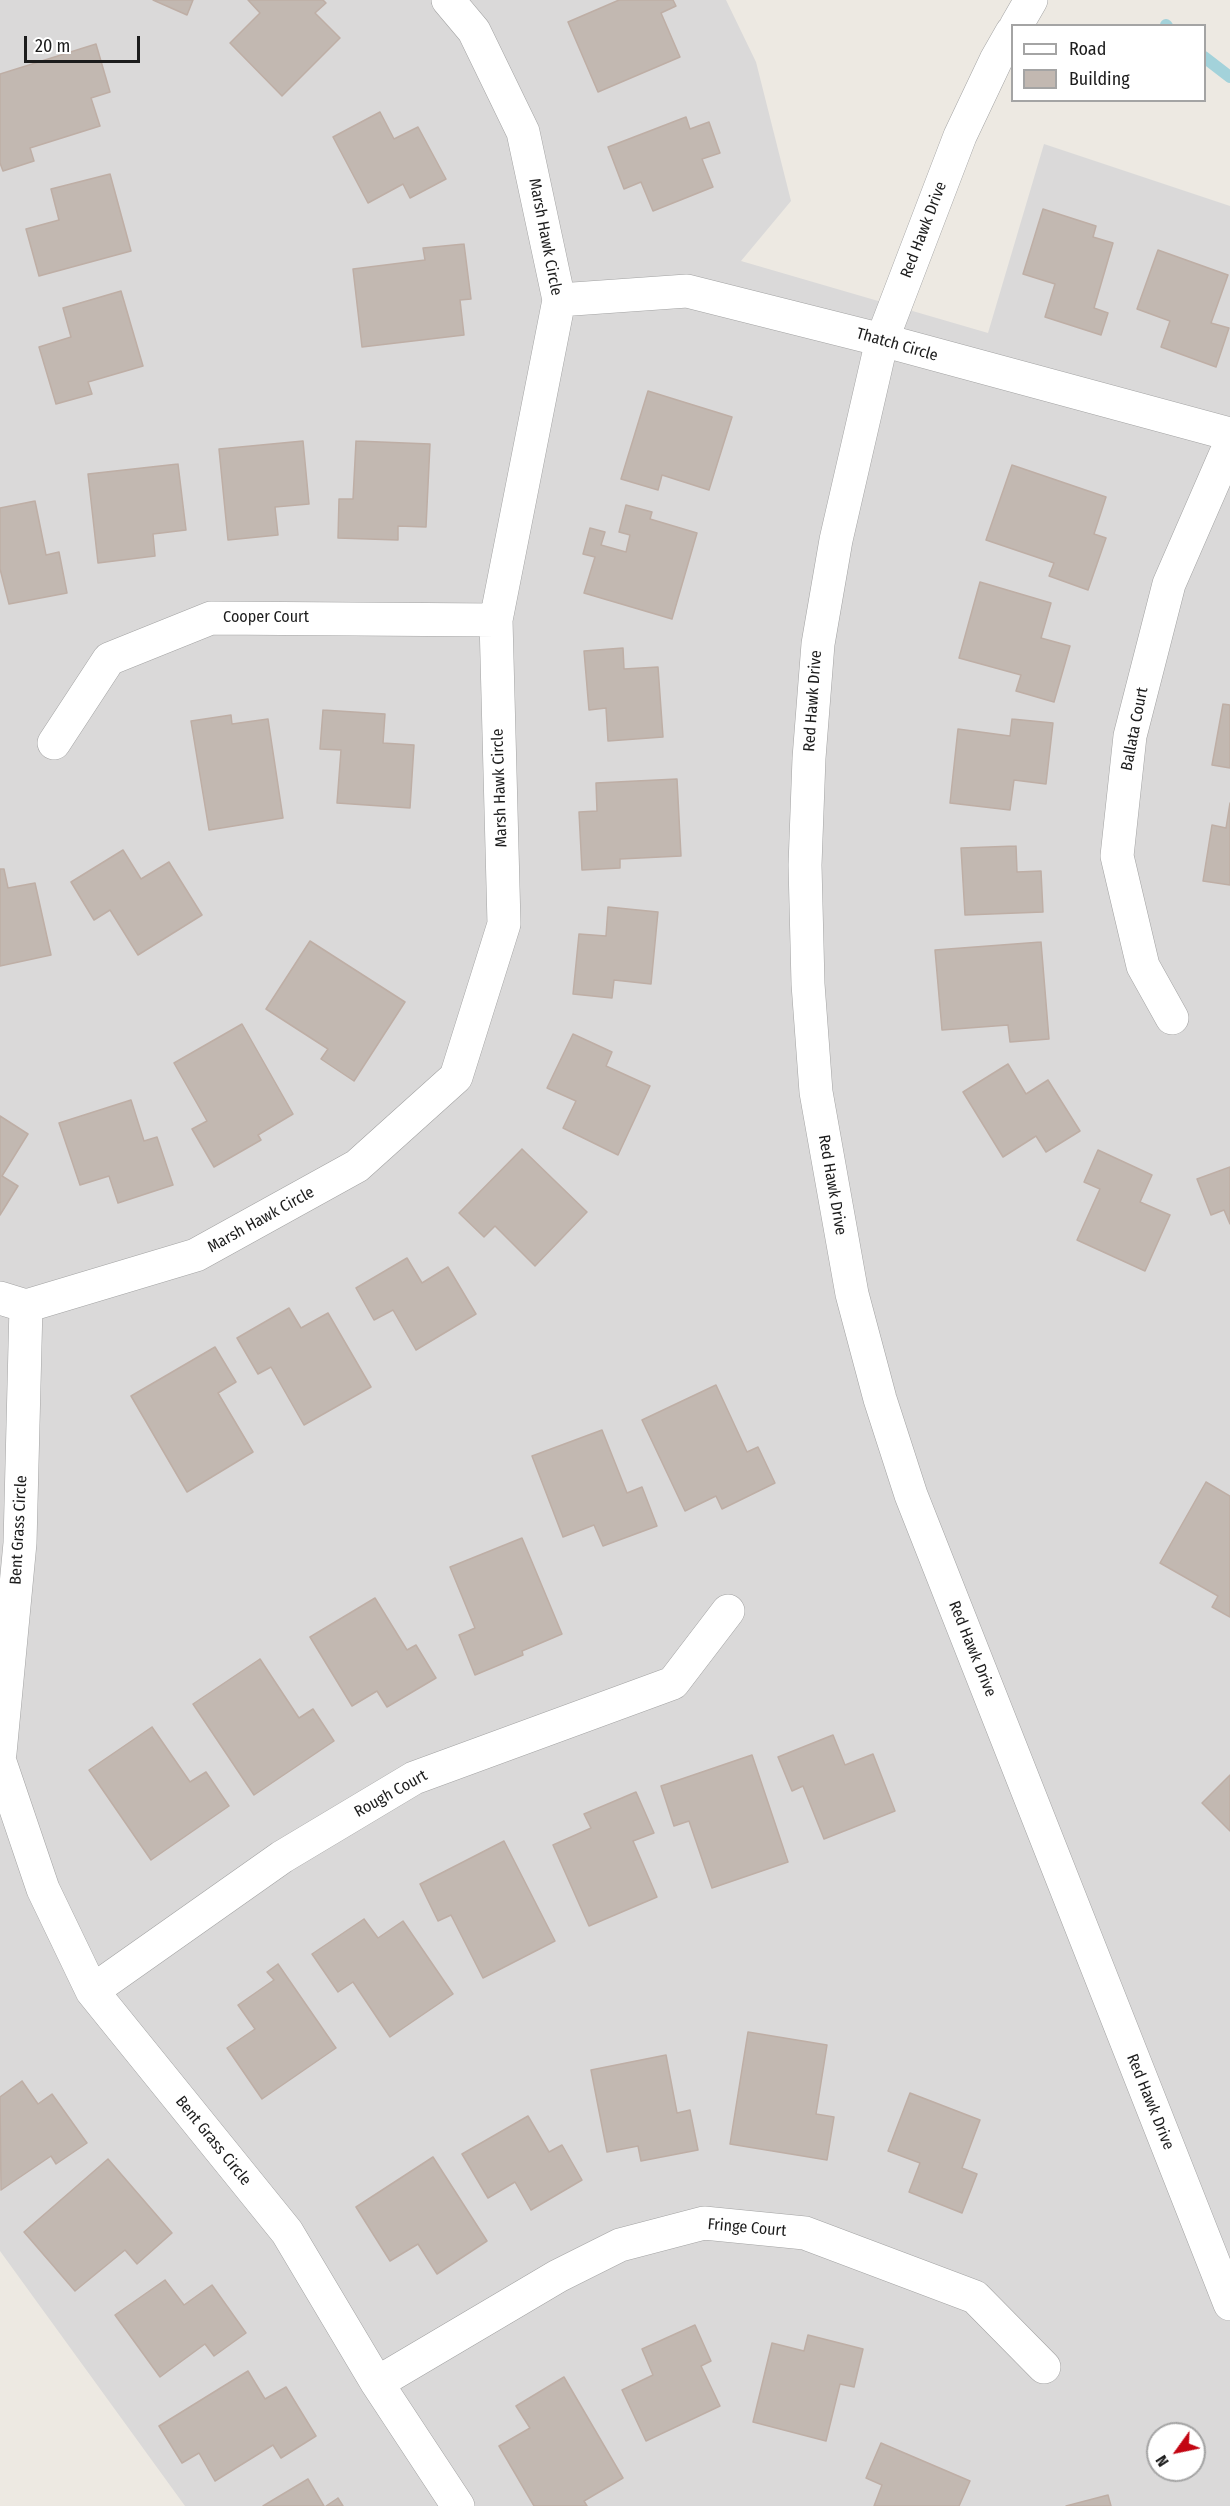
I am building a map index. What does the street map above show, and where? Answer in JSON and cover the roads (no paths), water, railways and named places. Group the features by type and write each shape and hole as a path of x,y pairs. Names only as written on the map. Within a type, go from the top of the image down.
{"street":[{"name":"Marsh Hawk Circle","path":"13,1302 196,1255 357,1166 456,1077 504,924 496,620 559,300 523,132 474,32 448,0"},
{"path":"1017,24 1031,0"},
{"name":"Red Hawk Drive","path":"1011,34 960,136 882,340 836,540 818,644 809,758 805,865 808,984 816,1092 852,1294 880,1399 911,1495 1230,2304"},
{"name":"Thatch Circle","path":"559,300 687,291 882,340 1230,434"},
{"name":"Ballata Court","path":"1172,1018 1143,966 1117,856 1130,736 1169,584 1230,444"},
{"name":"Cooper Court","path":"54,743 109,659 211,618 496,620"},
{"name":"Bent Grass Circle","path":"0,1753 20,1544 13,1302"},
{"name":"Rough Court","path":"92,1991 282,1857 414,1778 673,1683 728,1611"},
{"name":"Bent Grass Circle","path":"0,1761 43,1889 92,1991 287,2232 377,2383 458,2506"},
{"name":"Fringe Court","path":"377,2383 558,2276 620,2245 704,2223 805,2233 975,2297 1044,2367"}],"waterway":[{"path":"1206,59 1230,77"}]}
